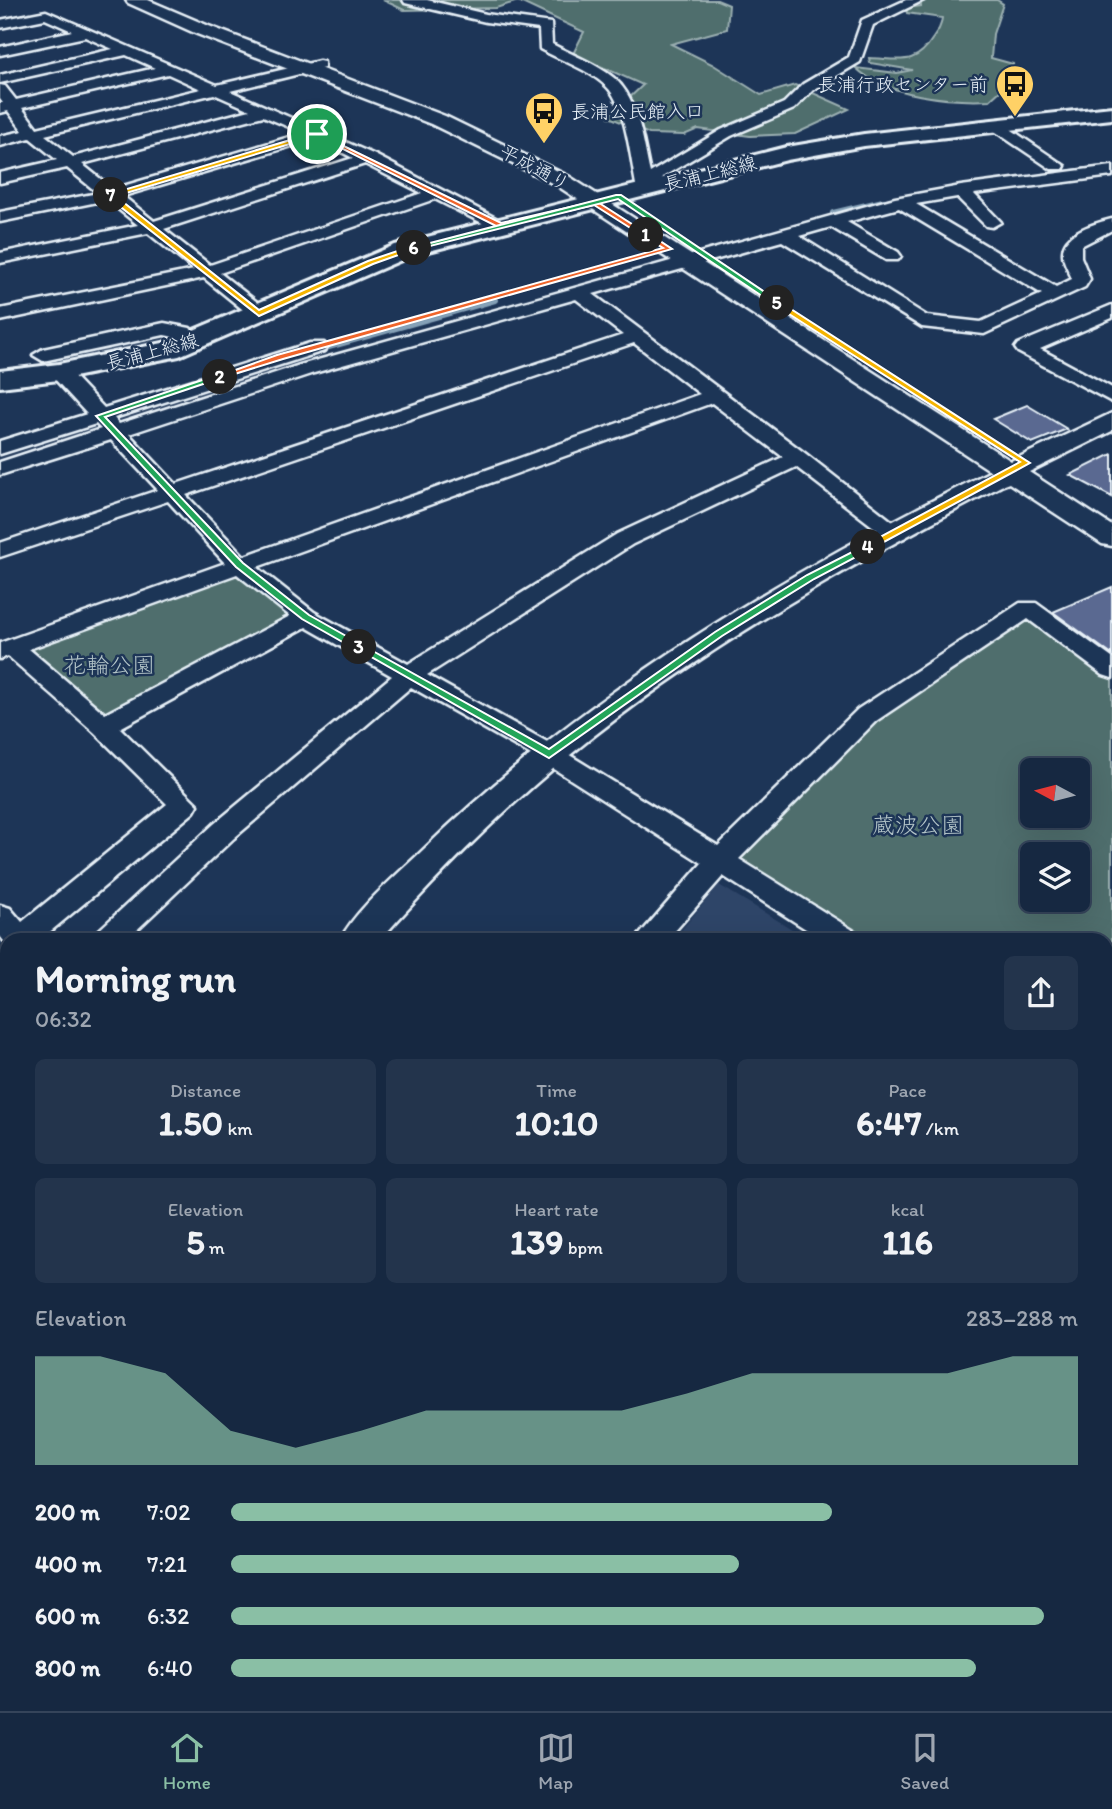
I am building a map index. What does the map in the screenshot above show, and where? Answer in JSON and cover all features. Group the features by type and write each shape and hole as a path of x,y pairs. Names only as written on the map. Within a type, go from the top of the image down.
{"main road":[{"name":"長浦上総線","path":"0,379 51,363 89,356 157,353 193,342 404,250 827,145 1112,113"}],"street":[{"name":"平成通り","path":"134,0 173,18 313,67"},
{"name":"平成通り","path":"156,0 492,144 563,181 607,200 1018,466 1112,519"},
{"path":"410,0 486,18 546,26 545,46 600,75 617,89 633,134 645,189"},
{"path":"645,189 659,173 726,133 789,106 808,87 855,59 867,23 917,0"},
{"path":"0,24 46,15 369,158 500,225"},
{"path":"0,51 84,33"},
{"path":"0,79 125,51"},
{"path":"0,141 313,67"},
{"path":"7,107 167,70"},
{"path":"0,89 7,107 33,133 152,227 204,273 259,313"},
{"path":"0,178 265,111"},
{"path":"995,125 1053,171"},
{"path":"0,217 110,195 317,134"},
{"path":"0,258 152,227 369,158"},
{"path":"0,448 107,425 580,293 687,253 785,235 901,202 1112,158"},
{"path":"454,309 687,253 907,188 1053,171 1084,175 1112,171"},
{"path":"1084,175 1112,188"},
{"path":"961,191 992,222"},
{"path":"0,315 204,273 436,193"},
{"path":"901,202 1055,293"},
{"path":"833,221 892,256"},
{"path":"785,235 922,321 984,328 1079,284 1081,279 1071,256 1071,247 1077,239 1112,224"},
{"path":"580,293 897,533"},
{"path":"1112,311 1025,348 1112,396"},
{"path":"0,550 638,336"},
{"path":"0,469 107,425 334,342"},
{"path":"51,363 240,565 306,617 549,754 835,933"},
{"path":"6,649 715,395"},
{"path":"365,933 446,847 549,754 718,634 810,577 897,533 1018,466 1112,421"},
{"path":"115,933 224,831 409,676 625,539 799,458"},
{"name":"平成通り","path":"1018,466 1112,538"},
{"path":"656,933 719,862 867,715 1027,608 1112,670"},
{"path":"103,726 306,617"},
{"path":"6,649 103,726 184,805 29,933"},
{"path":"0,916 14,933"}],"shaded area":[{"path":"719,885 798,933 679,933"}],"green space":[{"path":"383,0 717,0 729,5 727,29 671,44 712,64 761,95 795,85 849,109 795,134 750,136 698,129 684,135 649,134 609,117 643,85 573,54 584,32 518,1 496,8 404,10"},
{"path":"921,0 997,0 1003,4 993,34 991,58 1013,64 1011,81 990,100 957,100 901,91 884,85 856,68 897,73 912,70 870,63 869,58 898,60 920,54 939,29 942,18 907,13 906,8 921,6"},
{"name":"花輪公園","path":"240,565 306,617 103,726 12,647"},
{"name":"蔵波公園","path":"1028,609 1112,670 1112,933 839,933 719,862 867,715"}],"building":[{"path":"1027,405 1067,429 1032,443 993,419"},
{"path":"1112,454 1112,497 1070,475"},
{"path":"1112,587 1112,655 1053,612"}],"waterway":[{"path":"1065,172 1112,166"},
{"path":"910,196 958,187"},
{"path":"875,203 892,199"},
{"path":"833,213 883,201"},
{"path":"318,350 495,300"}],"place":[{"name":"長浦行政センター前","path":"1015,118"},
{"name":"長浦公民館入口","path":"544,145"}],"route":[{"path":"317,134 110,195 152,227 204,273 259,313 371,262 404,250 596,203 619,196 706,258 1026,463 810,577 718,634 549,754 306,617 240,565 100,416 280,357 668,249 596,203 500,225 317,134"}]}
